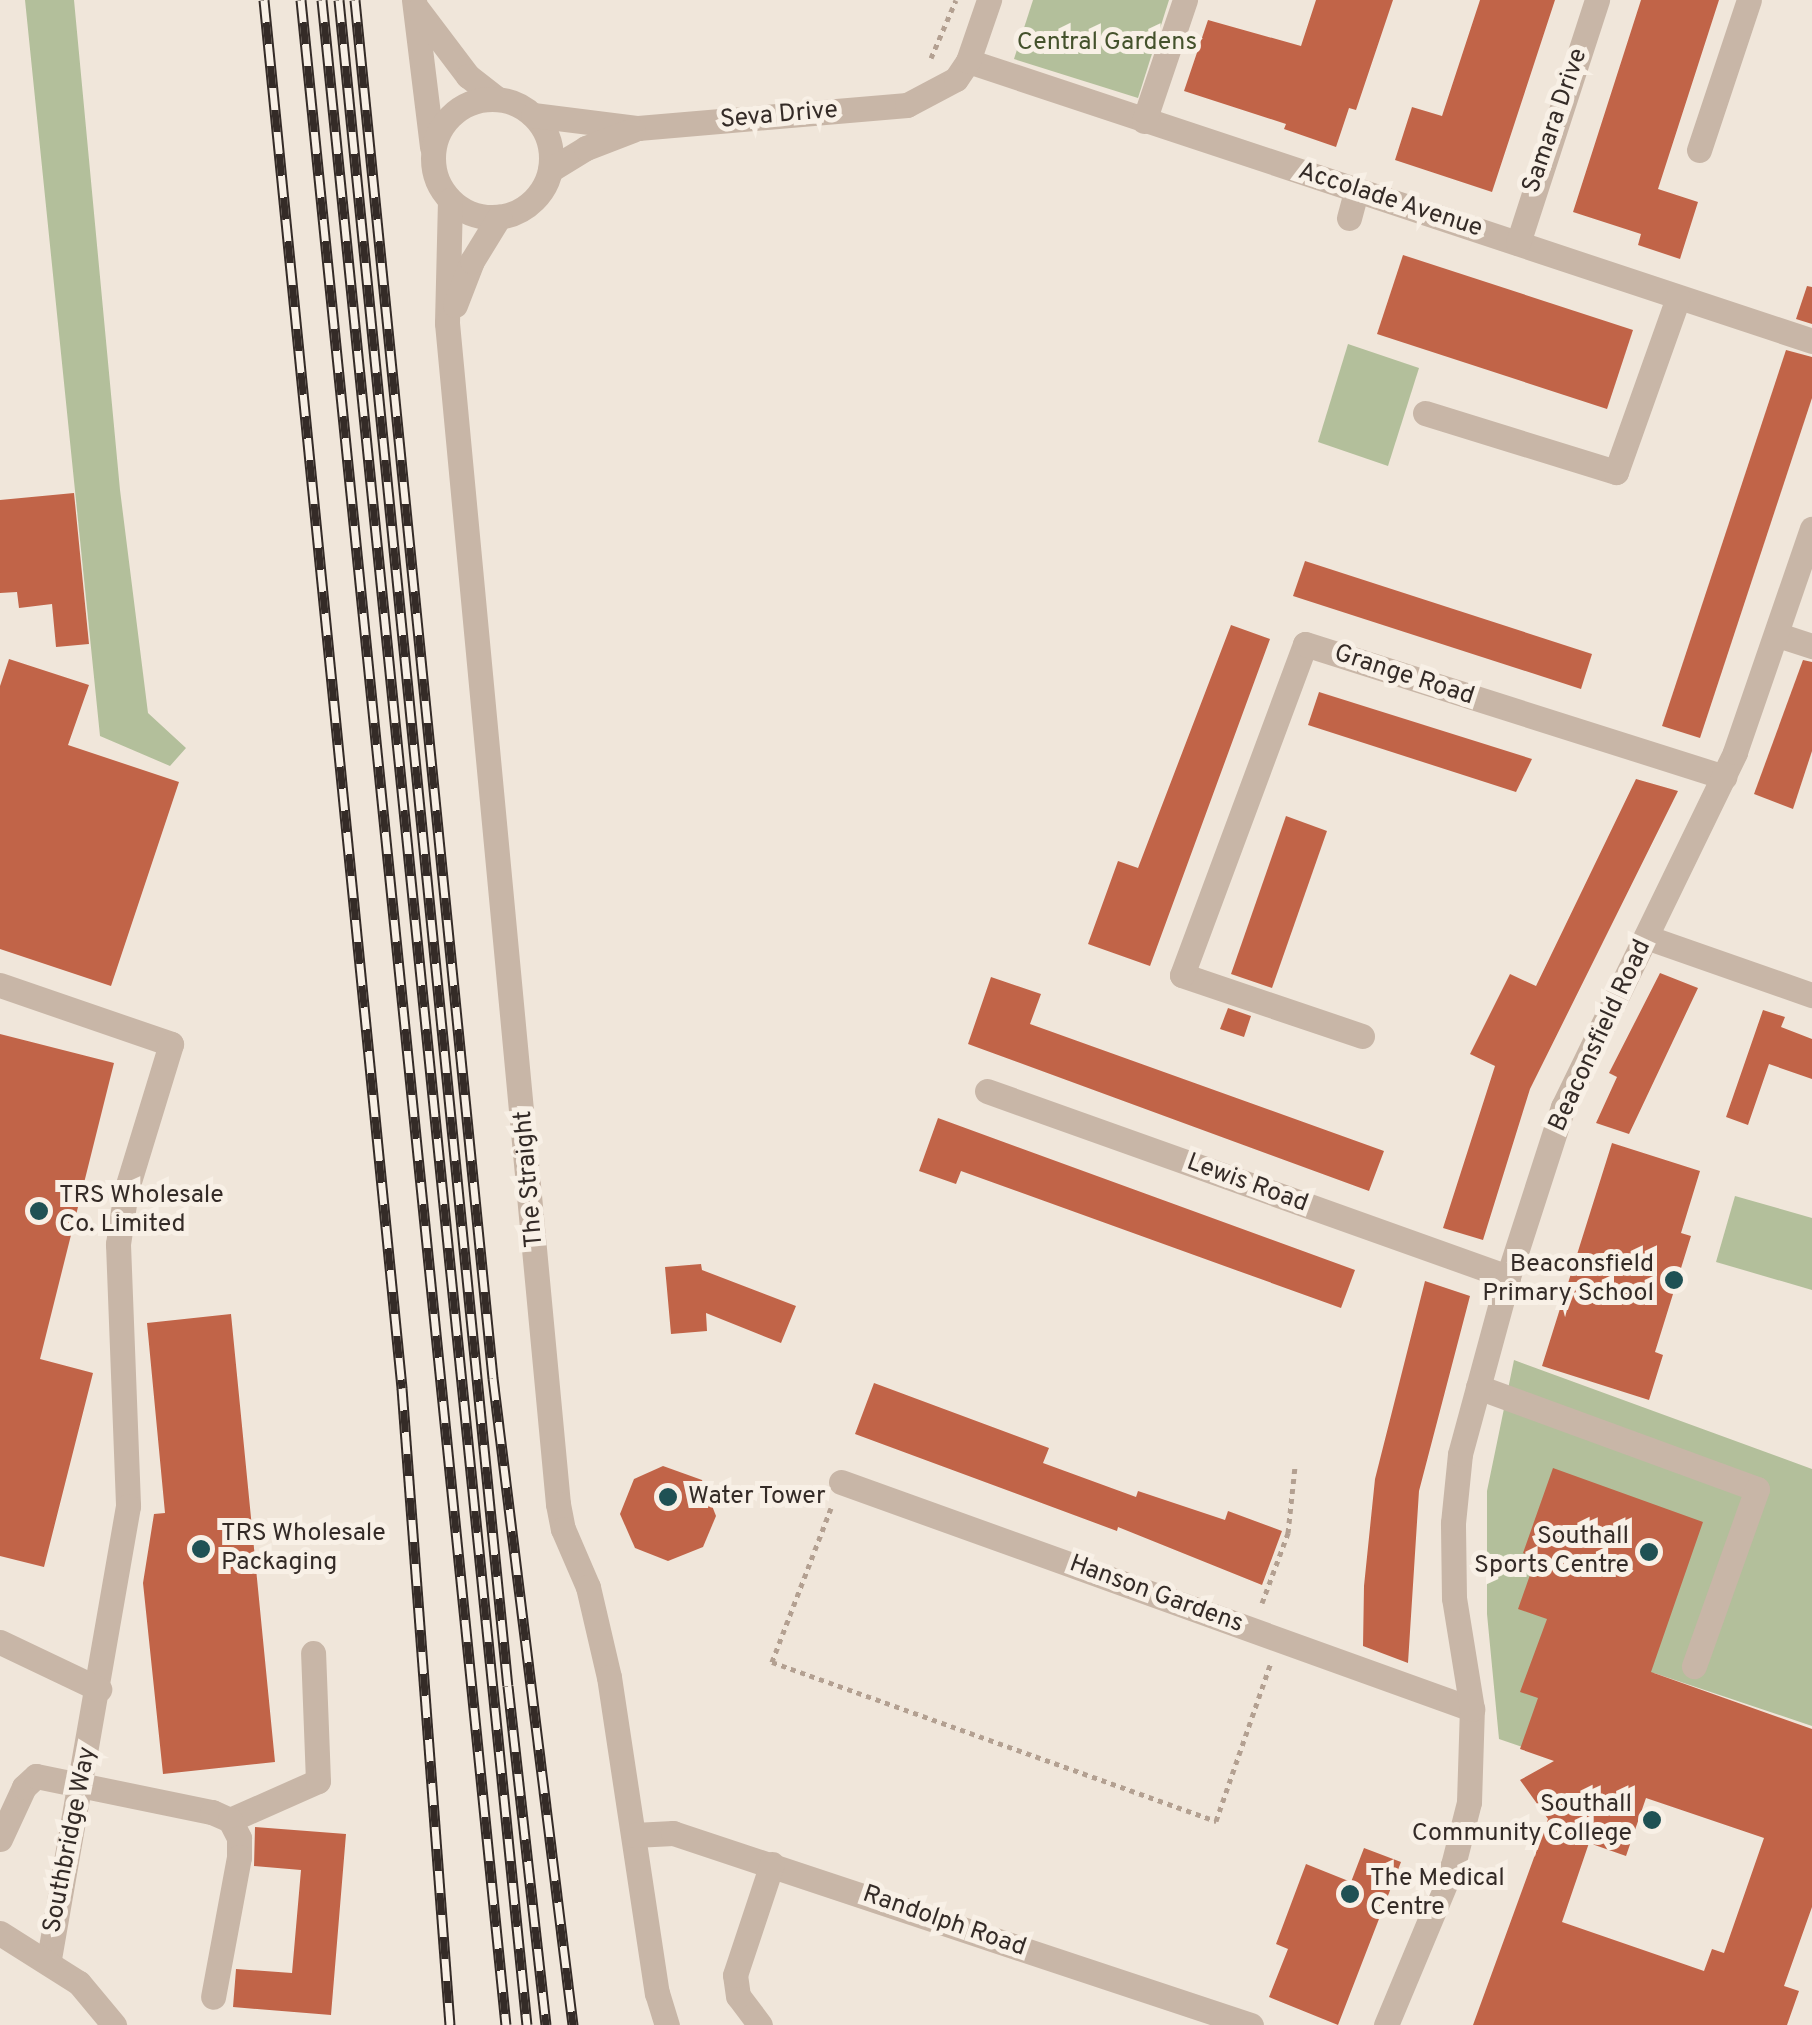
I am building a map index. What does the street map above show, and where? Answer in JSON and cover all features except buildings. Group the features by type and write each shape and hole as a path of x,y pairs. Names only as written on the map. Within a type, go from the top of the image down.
{"street":[{"path":"919,101 947,87 968,61 989,0"},
{"path":"1144,121 1185,0"},
{"name":"Samara Drive","path":"1518,244 1597,0"},
{"path":"1699,150 1749,0"},
{"path":"415,3 468,76 497,98 533,115 548,140 550,170 531,202 499,217 482,216 450,200 434,169 415,3"},
{"name":"Accolade Avenue","path":"968,61 1812,341"},
{"path":"433,152 446,120 459,109 497,98"},
{"name":"Seva Drive","path":"533,115 638,128 919,101"},
{"name":"Seva Drive","path":"550,170 586,148 638,128"},
{"path":"1349,218 1358,190"},
{"name":"The Straight","path":"450,200 447,323 558,1504 563,1529 595,1612 657,1992 667,2025"},
{"name":"The Straight","path":"447,323 472,261 499,217"},
{"path":"1425,413 1616,472 1678,298"},
{"name":"Beaconsfield Road","path":"1386,2025 1452,1865 1469,1802 1472,1708 1454,1598 1453,1523 1460,1454 1508,1278 1563,1107 1724,777 1778,635 1812,528"},
{"path":"1778,635 1812,646"},
{"name":"Grange Road","path":"1362,1036 1182,975 1305,644 1724,777"},
{"path":"1646,937 1812,995"},
{"name":"Southbridge Way","path":"0,984 170,1044 126,1191 118,1244 128,1506 94,1719 49,1960"},
{"name":"Lewis Road","path":"987,1091 1508,1278"},
{"path":"1478,1387 1758,1489 1694,1666"},
{"name":"Hanson Gardens","path":"842,1482 1472,1708"},
{"path":"0,1642 99,1689"},
{"path":"230,1820 318,1780 313,1653"},
{"path":"0,1839 30,1777 212,1812 230,1820 239,1838 239,1857 213,1997"},
{"name":"Randolph Road","path":"634,1835 673,1833 1251,2025"},
{"path":"760,2025 738,1996 735,1975 772,1864"},
{"path":"0,1933 49,1960 91,1994 114,2025"}],"path":[{"path":"919,101 915,84 956,0"},
{"path":"1252,1630 1288,1533 1295,1466"},
{"path":"842,1482 772,1662 1216,1820 1279,1640"}],"green space":[{"path":"25,0 74,0 120,490 148,713 186,748 170,766 100,736"},
{"name":"Central Gardens","path":"1033,0 1169,0 1138,98 1014,59"},
{"path":"1348,344 1419,368 1388,466 1318,442"},
{"path":"1735,1196 1812,1218 1812,1290 1716,1262"},
{"name":"Southall Sports Centre","path":"1514,1360 1812,1469 1812,1726 1654,1673 1615,1779 1499,1739 1487,1614 1487,1491"}],"railway":[{"path":"264,0 402,1388 450,2025"},
{"path":"301,0 506,2025"},
{"path":"322,0 527,2025"},
{"path":"339,0 508,1686 546,2025"},
{"path":"355,0 493,1378 573,2025"}],"place":[{"name":"TRS Wholesale Co. Limited","path":"39,1211"},
{"name":"Beaconsfield Primary School","path":"1674,1280"},
{"name":"Water Tower","path":"668,1497"},
{"name":"TRS Wholesale Packaging","path":"201,1549"},
{"name":"Southall Sports Centre","path":"1649,1552"},
{"name":"Southall Community College","path":"1652,1820"},
{"name":"The Medical Centre","path":"1350,1894"}]}
